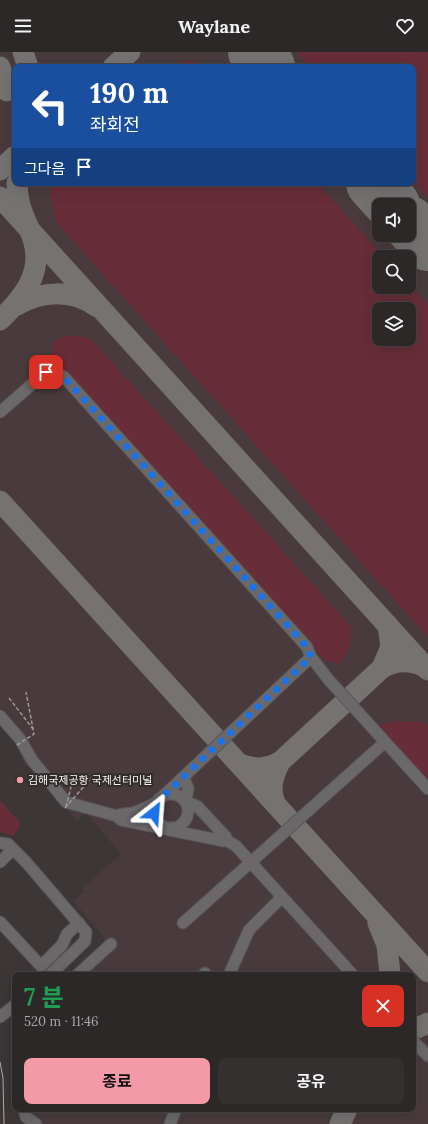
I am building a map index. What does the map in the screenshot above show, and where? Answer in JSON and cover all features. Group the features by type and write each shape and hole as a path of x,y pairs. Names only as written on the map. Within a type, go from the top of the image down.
{"lane":[{"path":"0,412 41,375 53,371 59,373 307,647 311,657 328,678 428,789"},
{"path":"311,657 159,800 154,807 155,818 163,827 223,841 226,840 236,846 350,972"},
{"path":"0,716 20,739 32,760 66,802 117,816 121,820 174,829 184,824 188,814 186,802 188,788 184,777"},
{"path":"183,923 386,742"},
{"path":"117,816 145,809 172,794 177,795 201,810 226,837 226,840"},
{"path":"0,843 8,844 13,849 86,932 85,941 53,972"},
{"path":"0,862 13,849"},
{"path":"230,972 249,930 282,897"},
{"path":"0,922 41,966 62,945 68,934 79,923"},
{"path":"86,972 111,944"},
{"path":"416,1044 428,1056"},
{"path":"25,1112 26,1117 36,1124"},
{"path":"170,1124 175,1112"}],"path":[{"path":"17,745 34,734 26,692"},
{"path":"9,698 33,729"},
{"path":"74,775 66,808 92,777"}],"shaded area":[{"path":"0,52 428,52 428,1124 30,1124 17,1112 416,1112 416,972 72,972 104,944 104,937 73,901 84,892 82,888 121,854 86,813 77,821 21,759 26,755 0,726"},
{"path":"297,52 428,52 428,198 416,184 416,64 307,64"},
{"path":"192,61 200,64 176,64"},
{"path":"52,186 321,186 378,250 372,250 372,294 416,294 416,292 428,305 428,637 56,222 50,195"},
{"path":"67,336 79,336 91,339 351,626 351,637 348,651 346,656 339,664 324,660 56,362 52,357 52,344 58,339"},
{"path":"398,721 421,722 428,725 428,784 375,726"},
{"path":"0,800 21,824 14,836 0,832"}],"taxiway":[{"path":"23,52 27,64"},
{"path":"116,64 130,52"},
{"path":"0,67 7,91"},
{"path":"0,170 12,159"},
{"path":"0,320 23,294 29,284 36,263 36,251 33,239 20,207 17,186"},
{"path":"0,197 428,670"},
{"path":"17,305 36,297 56,294 77,297 96,306"},
{"path":"0,501 428,972"},
{"path":"388,625 391,647 382,668 399,662 409,662 425,667"},
{"path":"280,762 382,668"},
{"path":"240,764 260,768 280,762 275,772 272,787 275,803"},
{"path":"378,923 387,945 390,972"},
{"path":"416,1029 428,1023"},
{"path":"340,1124 346,1112"}],"runway":[{"path":"255,52 265,64"},
{"path":"376,186 387,198"},
{"path":"416,231 428,244"}],"tram line":[{"path":"0,1062 3,1078 4,1124"}],"place":[{"name":"김해국제공항 국제선터미널","path":"20,780"}],"route":[{"path":"46,372 53,371 64,377 307,647 311,657 161,798 154,807 154,813"}]}
